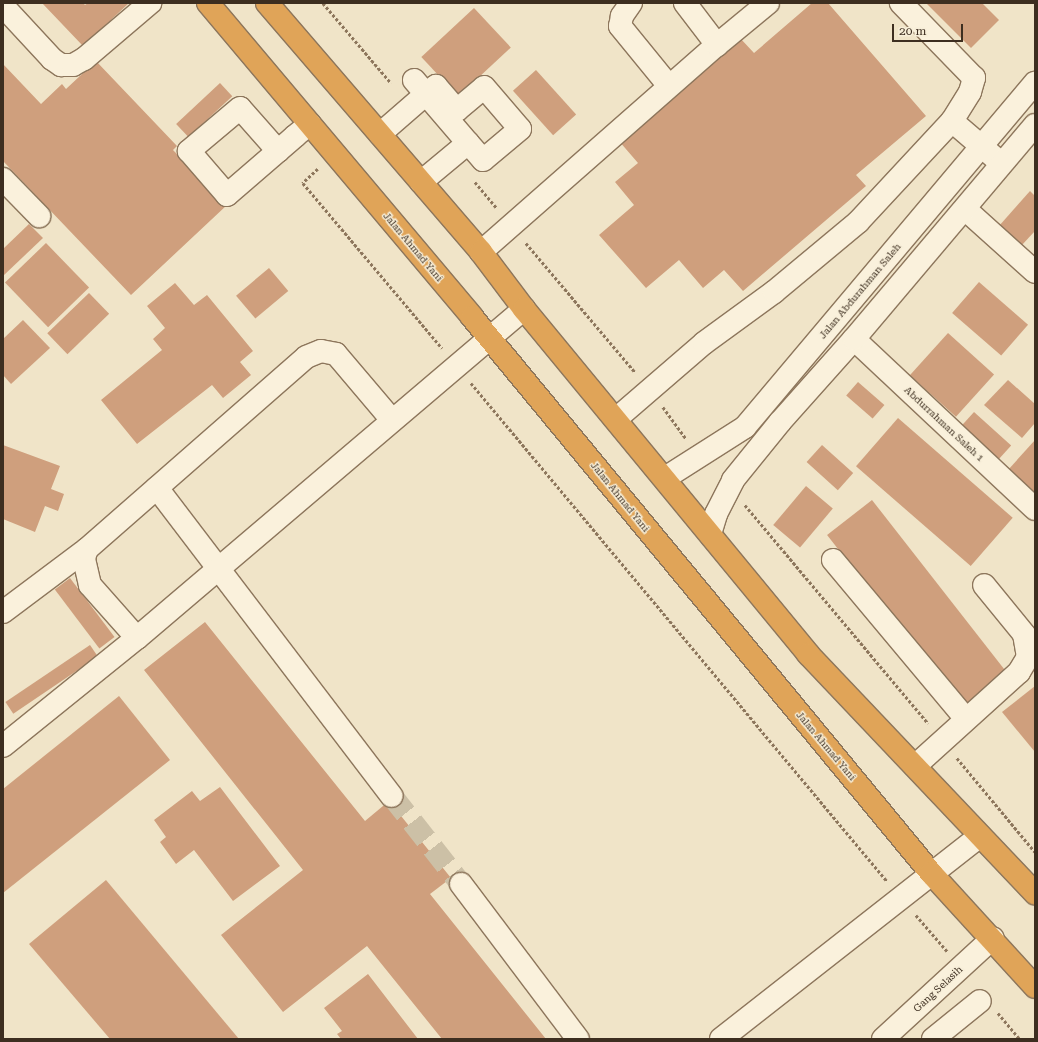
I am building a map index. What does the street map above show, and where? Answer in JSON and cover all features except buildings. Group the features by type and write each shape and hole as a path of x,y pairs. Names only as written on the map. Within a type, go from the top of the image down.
{"highway":[{"name":"Jalan Ahmad Yani","path":"208,3 489,338 931,873 993,938 1035,987"},
{"path":"267,3 481,252 524,309 616,418 808,654 1035,893"}],"street":[{"path":"3,6 52,59 61,65 73,65 84,60 150,3"},
{"path":"631,3 622,16 620,26 669,86"},
{"path":"685,3 717,45"},
{"path":"481,252 669,86 768,3"},
{"path":"616,418 858,222 952,121 970,92 974,78 901,3"},
{"name":"Jalan Abdurahman Saleh","path":"665,478 745,427 982,148 1035,82"},
{"path":"436,86 457,110 484,87 520,129 483,160 468,142 412,87 436,86"},
{"path":"380,134 412,87"},
{"path":"952,121 1002,164"},
{"path":"278,152 310,124"},
{"path":"710,534 716,514 730,487 780,422 854,339 1035,125"},
{"path":"421,182 468,142"},
{"path":"3,179 38,216"},
{"path":"965,209 1035,272"},
{"path":"3,746 137,638 524,309"},
{"name":"Abdurrahman Saleh 1","path":"854,339 1035,509"},
{"path":"812,348 831,364"},
{"path":"3,612 87,549 313,352 321,351 336,354 392,420"},
{"path":"157,488 392,796"},
{"path":"87,549 84,558 90,585 137,638"},
{"path":"832,560 966,720"},
{"path":"915,766 1019,672 1028,657 1024,634 984,585"},
{"path":"721,1039 901,896 980,836"},
{"path":"461,884 578,1039"},
{"name":"Gang Selasih","path":"883,1039 993,938"},
{"path":"935,1038 987,1005"}],"path":[{"path":"323,3 412,87"},
{"path":"320,167 303,183 960,968"},
{"path":"471,177 650,389 699,456"},
{"path":"730,487 1035,852"},
{"path":"987,1005 1020,1039"}],"tunnel":[{"path":"392,796 461,884"}]}
